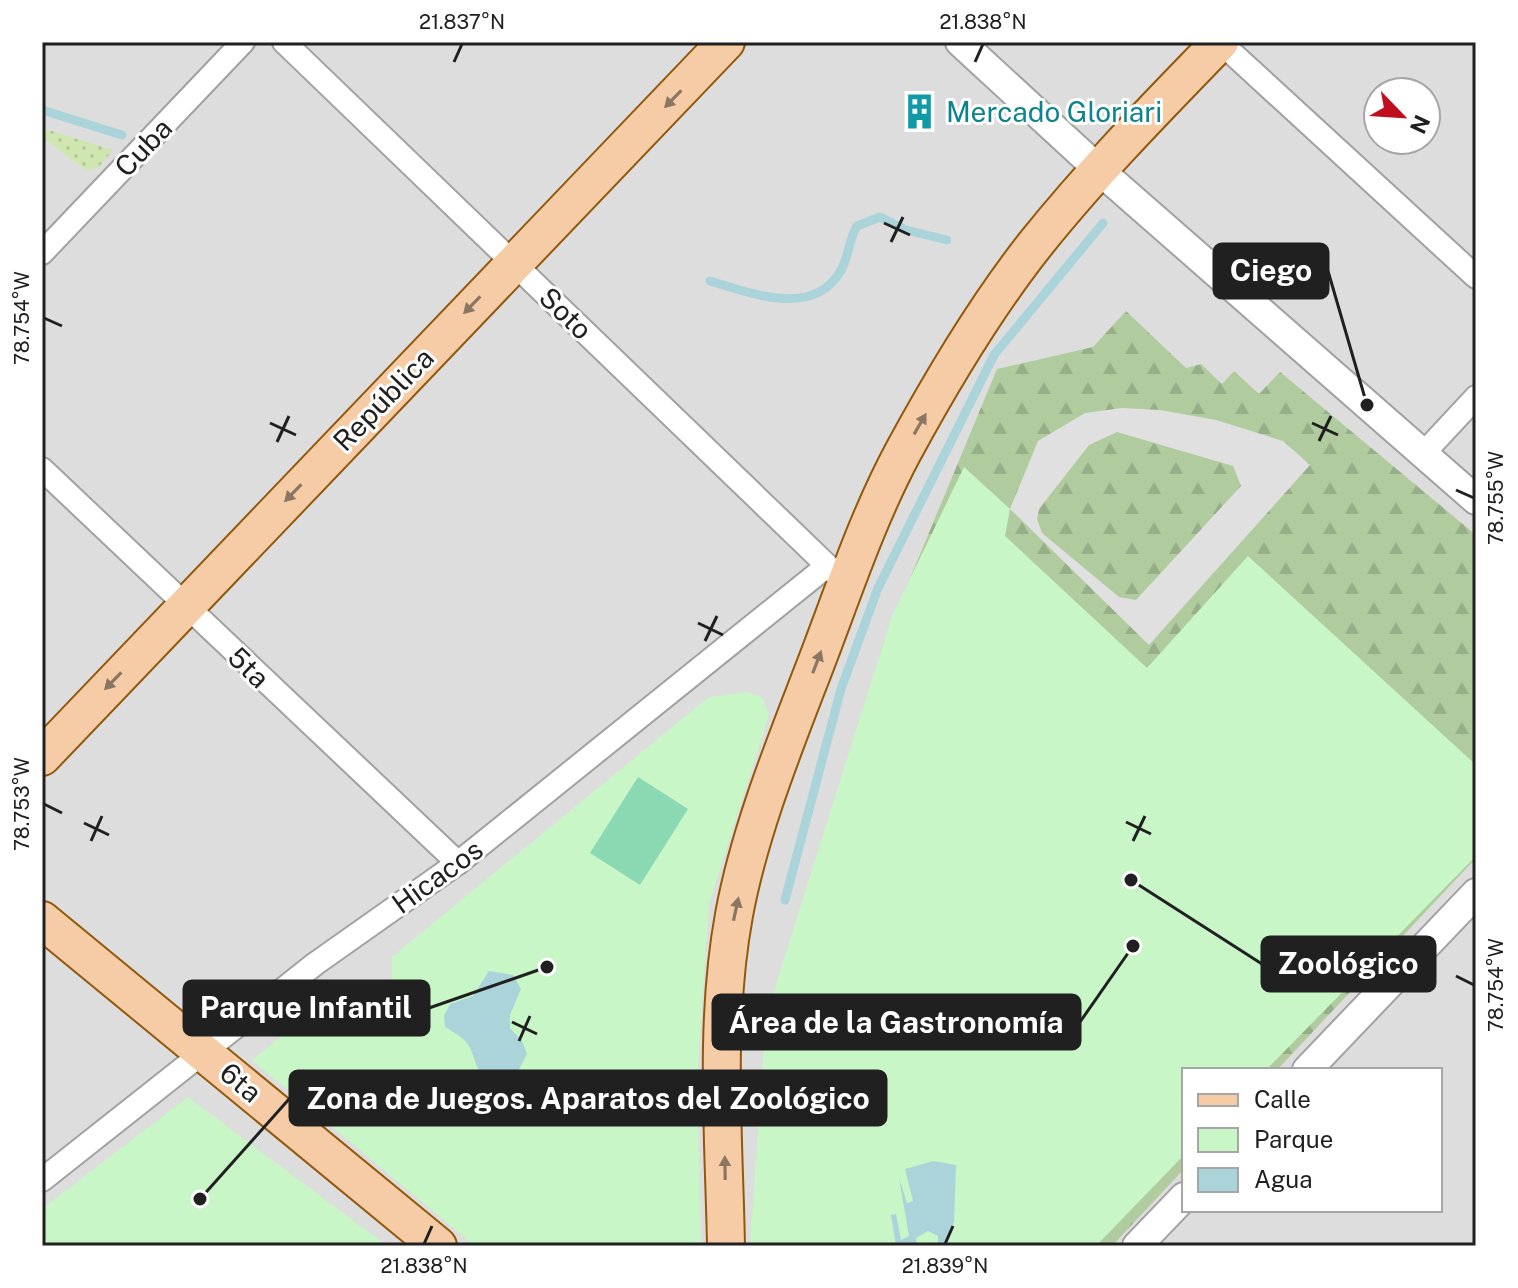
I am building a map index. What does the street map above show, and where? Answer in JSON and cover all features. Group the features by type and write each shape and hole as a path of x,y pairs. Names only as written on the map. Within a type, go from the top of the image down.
{"main road":[{"name":"República","path":"42,757 726,42"},
{"path":"726,1246 722,1010 734,914 752,846 798,710 837,575 973,332 1036,244 1098,169 1220,42"},
{"name":"6ta","path":"42,920 438,1246"}],"street":[{"name":"Cuba","path":"42,253 243,42"},
{"name":"Soto","path":"284,42 837,575"},
{"path":"960,42 1098,169 1476,500"},
{"path":"1220,42 1476,277"},
{"path":"1422,455 1476,397"},
{"name":"5ta","path":"42,469 458,863"},
{"name":"Hicacos","path":"42,1180 315,964 458,863 837,575"},
{"path":"1309,1068 1476,893"},
{"path":"1137,1246 1182,1199"}],"shaded area":[{"path":"42,42 1476,42 1476,1246 42,1246"},
{"path":"1122,408 1160,410 1216,420 1283,441 1310,465 1149,645 1010,509 1038,441 1085,413","holes":["1117,432 1233,466 1241,486 1136,600 1119,597 1042,533 1037,519 1039,509 1089,445"]}],"green space":[{"path":"42,128 113,150 98,168 87,171 42,137"},
{"path":"1126,311 1186,368 1201,364 1222,384 1234,371 1259,394 1280,372 1476,535 1476,858 1279,1068 1182,1068 1182,1171 1112,1246 753,1246 773,1013 884,641 997,369 1093,347"},
{"path":"964,467 1010,509 1005,536 1147,668 1248,556 1476,765 1476,856 1268,1068 1182,1068 1182,1157 1096,1246 750,1246 766,1016 892,616"},
{"path":"747,692 762,697 769,715 709,904 697,1082 701,1246 475,1246 252,1060 324,1002 361,1011 392,978 392,957 709,697"},
{"path":"638,777 688,809 640,885 590,853"},
{"path":"188,1097 387,1246 42,1246 42,1209"}],"water":[{"path":"489,971 513,975 521,989 510,1015 510,1028 522,1041 527,1054 514,1079 502,1083 487,1081 479,1071 468,1044 445,1027 444,1016 450,1004 473,996"},
{"path":"933,1161 956,1165 954,1222 945,1246 938,1246 938,1236 928,1231 916,1238 917,1246 896,1246 891,1215 896,1214 901,1240 909,1236 899,1178 907,1203 913,1201 905,1169"}],"waterway":[{"path":"42,110 122,135"},
{"path":"710,281 762,296 797,298 814,294 828,286 840,272 857,226 880,217 906,230 947,240"},
{"path":"785,900 841,689 878,588 994,355 1103,223"}],"place":[{"name":"Mercado Gloriari","path":"920,111"},
{"name":"Ciego","path":"1367,405"},
{"name":"Zoológico","path":"1131,880"},
{"name":"Área de la Gastronomía","path":"1133,946"},
{"name":"Parque Infantil","path":"547,967"},
{"name":"Zona de Juegos. Aparatos del Zoológico","path":"200,1199"}]}
